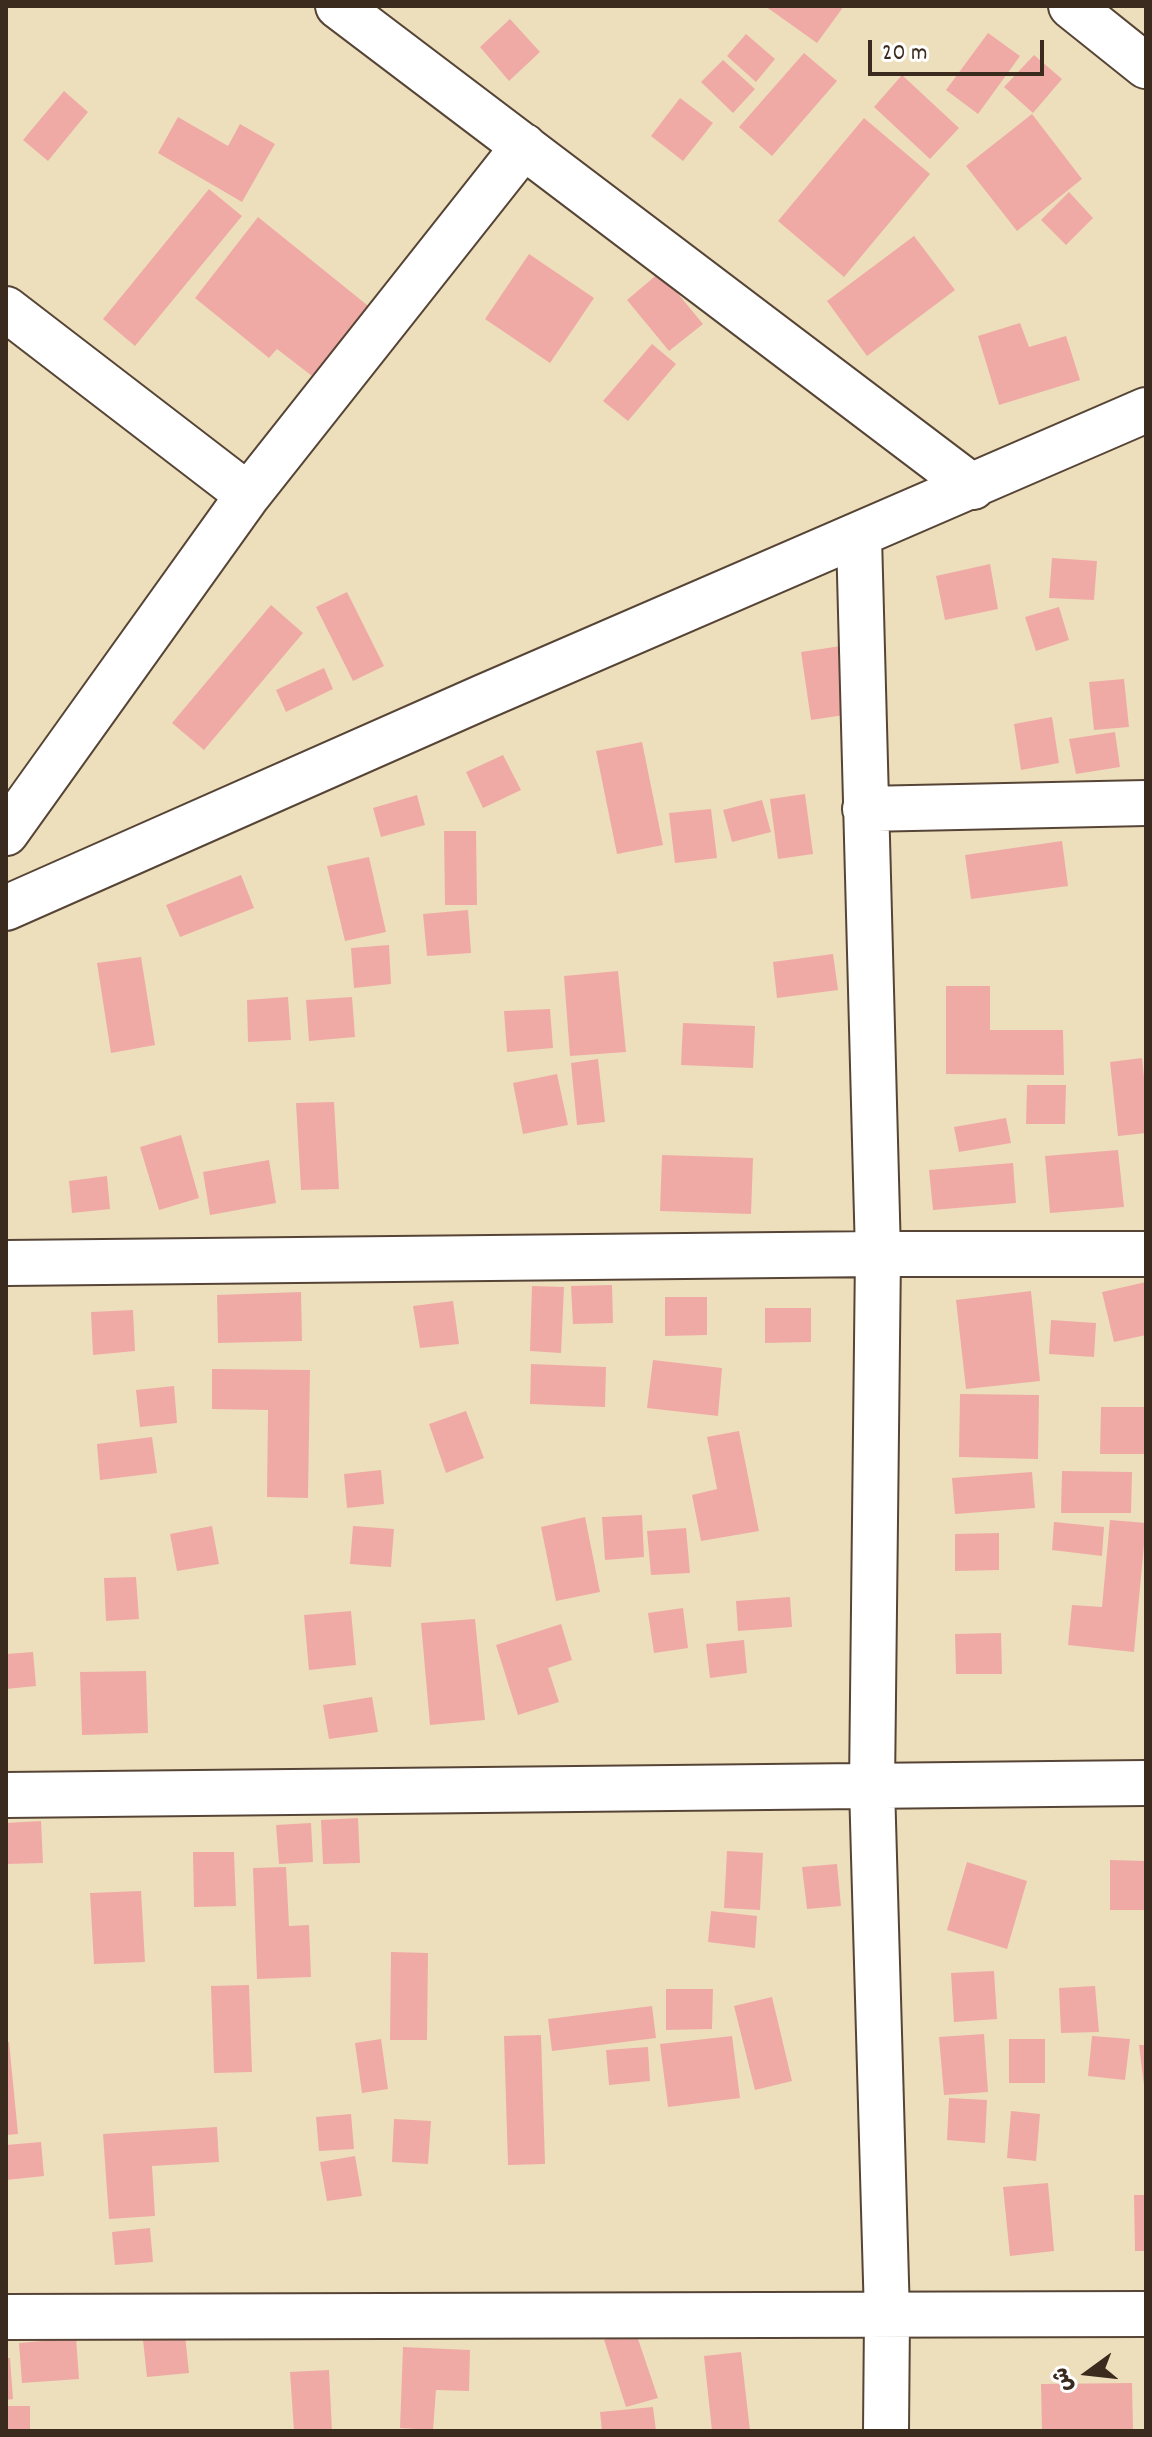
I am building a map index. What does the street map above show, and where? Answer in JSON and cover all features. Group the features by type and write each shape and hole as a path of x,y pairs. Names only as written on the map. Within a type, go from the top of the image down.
{"street":[{"path":"338,6 973,487"},
{"path":"1071,6 1146,66"},
{"path":"6,833 248,495 524,146"},
{"path":"6,309 248,495"},
{"path":"6,908 483,697 859,537 1146,410"},
{"path":"859,537 878,1254 872,1786 887,2316 886,2431"},
{"path":"865,809 1146,803"},
{"path":"6,1263 1146,1254"},
{"path":"6,1795 1146,1783"},
{"path":"6,2317 1146,2314"}],"building":[{"path":"765,6 844,6 817,43"},
{"path":"510,19 540,52 509,81 480,47"},
{"path":"988,33 1020,56 978,114 946,90"},
{"path":"746,34 775,59 756,82 727,56"},
{"path":"804,53 837,81 772,156 739,127"},
{"path":"1034,55 1062,79 1033,113 1004,87"},
{"path":"723,60 755,89 733,113 701,82"},
{"path":"902,75 959,128 930,159 874,107"},
{"path":"64,91 88,112 48,161 23,140"},
{"path":"680,98 713,123 683,161 651,136"},
{"path":"1032,114 1082,179 1017,231 966,166"},
{"path":"178,117 228,146 240,124 275,144 242,202 158,153"},
{"path":"864,118 930,174 844,277 778,221"},
{"path":"209,189 242,216 135,346 103,319"},
{"path":"1069,192 1093,218 1066,245 1041,220"},
{"path":"258,217 372,309 316,379 277,349 269,358 195,298"},
{"path":"914,236 955,290 867,356 827,301"},
{"path":"529,254 594,298 550,363 485,319"},
{"path":"660,272 703,324 669,351 627,300"},
{"path":"1020,323 1029,347 1066,336 1080,380 999,405 978,336"},
{"path":"652,344 676,364 628,421 603,401"},
{"path":"1052,558 1097,561 1094,600 1049,598"},
{"path":"990,564 998,609 945,620 936,576"},
{"path":"347,592 384,666 353,681 316,607"},
{"path":"271,605 303,633 204,750 172,723"},
{"path":"1059,607 1069,640 1036,651 1025,617"},
{"path":"841,646 851,714 811,720 801,652"},
{"path":"324,668 333,689 286,712 276,690"},
{"path":"1124,679 1129,727 1094,730 1089,682"},
{"path":"1052,717 1059,763 1021,770 1014,724"},
{"path":"1115,732 1120,767 1076,774 1069,739"},
{"path":"642,742 663,845 617,854 596,751"},
{"path":"503,755 521,790 483,808 466,772"},
{"path":"805,794 813,854 778,859 770,799"},
{"path":"417,795 425,825 381,837 373,808"},
{"path":"762,800 771,832 732,842 723,810"},
{"path":"711,809 717,858 675,863 669,813"},
{"path":"444,831 476,831 477,905 445,905"},
{"path":"1062,841 1068,886 971,899 965,855"},
{"path":"369,857 386,932 345,941 327,866"},
{"path":"241,875 254,908 180,937 166,905"},
{"path":"468,910 471,953 427,956 423,914"},
{"path":"389,945 391,984 354,988 351,948"},
{"path":"833,954 838,990 777,998 773,962"},
{"path":"141,957 155,1045 111,1053 97,963"},
{"path":"618,971 626,1052 570,1056 564,976"},
{"path":"946,986 990,986 990,1030 1063,1030 1064,1075 946,1074"},
{"path":"288,997 291,1040 248,1042 247,1000"},
{"path":"352,997 355,1037 309,1041 306,1000"},
{"path":"550,1009 553,1048 507,1052 504,1011"},
{"path":"683,1023 755,1026 753,1068 681,1065"},
{"path":"1142,1058 1146,1133 1118,1136 1110,1062"},
{"path":"598,1059 605,1122 577,1125 571,1063"},
{"path":"557,1074 568,1125 523,1134 513,1083"},
{"path":"1027,1085 1066,1085 1065,1124 1026,1124"},
{"path":"334,1102 339,1189 301,1190 296,1103"},
{"path":"1006,1118 1011,1143 959,1152 954,1127"},
{"path":"181,1135 199,1198 159,1210 140,1147"},
{"path":"1118,1150 1124,1207 1050,1213 1045,1156"},
{"path":"662,1155 753,1158 751,1214 660,1211"},
{"path":"269,1160 276,1203 210,1215 203,1172"},
{"path":"1013,1163 1016,1203 933,1210 929,1170"},
{"path":"107,1176 110,1209 72,1213 69,1181"},
{"path":"1146,1282 1146,1335 1114,1342 1102,1292"},
{"path":"612,1285 613,1323 573,1324 571,1286"},
{"path":"532,1286 564,1287 561,1353 530,1351"},
{"path":"1031,1291 1040,1381 966,1389 956,1300"},
{"path":"301,1292 302,1341 218,1343 217,1295"},
{"path":"665,1297 707,1297 707,1335 665,1336"},
{"path":"453,1301 459,1344 420,1348 413,1306"},
{"path":"765,1308 811,1308 811,1342 765,1343"},
{"path":"133,1310 135,1351 93,1355 91,1312"},
{"path":"1051,1320 1096,1323 1094,1357 1049,1354"},
{"path":"653,1360 722,1368 718,1416 647,1408"},
{"path":"531,1364 606,1367 605,1407 530,1404"},
{"path":"212,1369 310,1370 308,1498 267,1497 268,1410 212,1409"},
{"path":"174,1386 177,1423 140,1427 136,1390"},
{"path":"960,1394 1039,1395 1038,1459 959,1457"},
{"path":"1101,1407 1144,1407 1145,1454 1100,1454"},
{"path":"466,1411 484,1458 446,1473 429,1424"},
{"path":"739,1431 759,1531 701,1541 692,1495 717,1489 707,1437"},
{"path":"152,1437 157,1473 100,1480 97,1444"},
{"path":"381,1470 384,1504 347,1508 344,1474"},
{"path":"1062,1471 1132,1472 1131,1513 1061,1513"},
{"path":"1032,1472 1035,1508 955,1514 952,1478"},
{"path":"642,1515 644,1557 605,1560 602,1517"},
{"path":"585,1517 600,1592 556,1601 541,1527"},
{"path":"1110,1520 1146,1523 1134,1652 1068,1645 1072,1605 1102,1607"},
{"path":"1054,1522 1104,1527 1102,1556 1052,1550"},
{"path":"212,1526 219,1564 177,1571 170,1534"},
{"path":"353,1526 394,1529 391,1567 350,1564"},
{"path":"686,1528 690,1573 651,1575 647,1531"},
{"path":"999,1533 999,1570 955,1571 955,1534"},
{"path":"136,1577 139,1619 106,1621 104,1578"},
{"path":"790,1597 792,1627 738,1631 736,1601"},
{"path":"683,1608 688,1648 654,1653 648,1613"},
{"path":"351,1611 356,1665 309,1670 304,1615"},
{"path":"475,1619 485,1720 430,1725 421,1623"},
{"path":"561,1624 572,1660 548,1668 559,1702 518,1715 496,1645"},
{"path":"1001,1633 1002,1674 956,1674 955,1634"},
{"path":"744,1640 747,1673 710,1678 706,1644"},
{"path":"33,1652 36,1686 6,1689 6,1654"},
{"path":"146,1671 148,1733 82,1735 80,1672"},
{"path":"372,1697 378,1732 329,1739 323,1705"},
{"path":"358,1818 360,1863 323,1864 321,1820"},
{"path":"41,1821 43,1863 6,1864 6,1823"},
{"path":"311,1823 313,1862 279,1864 276,1825"},
{"path":"727,1851 763,1853 760,1910 724,1908"},
{"path":"193,1852 234,1852 236,1906 194,1907"},
{"path":"1110,1860 1146,1861 1146,1910 1110,1910"},
{"path":"967,1862 1027,1881 1007,1949 947,1930"},
{"path":"837,1864 841,1906 807,1909 802,1867"},
{"path":"286,1867 289,1926 309,1925 311,1977 257,1979 253,1868"},
{"path":"141,1891 145,1962 94,1964 90,1893"},
{"path":"711,1911 757,1916 755,1948 708,1942"},
{"path":"391,1952 428,1953 427,2040 390,2040"},
{"path":"994,1971 997,2019 954,2022 951,1973"},
{"path":"249,1985 252,2072 214,2073 211,1986"},
{"path":"1095,1986 1099,2032 1061,2033 1059,1988"},
{"path":"666,1989 713,1989 712,2029 666,2030"},
{"path":"772,1997 792,2081 755,2090 734,2006"},
{"path":"652,2006 656,2038 552,2051 548,2019"},
{"path":"984,2034 988,2092 944,2095 939,2037"},
{"path":"541,2035 545,2164 508,2165 504,2036"},
{"path":"732,2036 740,2098 668,2107 660,2044"},
{"path":"1092,2036 1130,2039 1125,2080 1088,2076"},
{"path":"381,2039 388,2089 362,2093 355,2043"},
{"path":"1009,2039 1045,2039 1045,2083 1009,2083"},
{"path":"6,2042 9,2042 18,2134 6,2135"},
{"path":"1139,2045 1146,2045 1146,2085 1144,2085"},
{"path":"648,2047 650,2081 609,2085 606,2050"},
{"path":"949,2098 987,2100 985,2143 947,2140"},
{"path":"1011,2111 1040,2114 1036,2161 1007,2158"},
{"path":"351,2114 354,2149 319,2151 316,2117"},
{"path":"394,2119 431,2121 428,2164 392,2162"},
{"path":"217,2127 219,2162 152,2166 155,2216 109,2219 103,2134"},
{"path":"41,2142 44,2176 6,2180 6,2145"},
{"path":"355,2156 362,2196 327,2201 320,2162"},
{"path":"1048,2183 1054,2251 1010,2256 1003,2187"},
{"path":"1134,2195 1146,2195 1146,2251 1135,2251"},
{"path":"150,2228 153,2262 115,2265 112,2232"},
{"path":"635,2330 658,2398 626,2407 604,2340"},
{"path":"185,2335 189,2373 147,2377 143,2340"},
{"path":"76,2338 79,2379 22,2383 19,2343"},
{"path":"403,2347 470,2350 469,2391 436,2390 433,2430 400,2428"},
{"path":"741,2352 750,2431 712,2431 704,2356"},
{"path":"6,2358 10,2358 13,2399 6,2400"},
{"path":"329,2370 332,2431 294,2431 290,2372"},
{"path":"1132,2383 1133,2431 1042,2431 1041,2384"},
{"path":"6,2406 30,2406 30,2431 6,2431"},
{"path":"653,2407 656,2431 602,2431 600,2412"}]}
